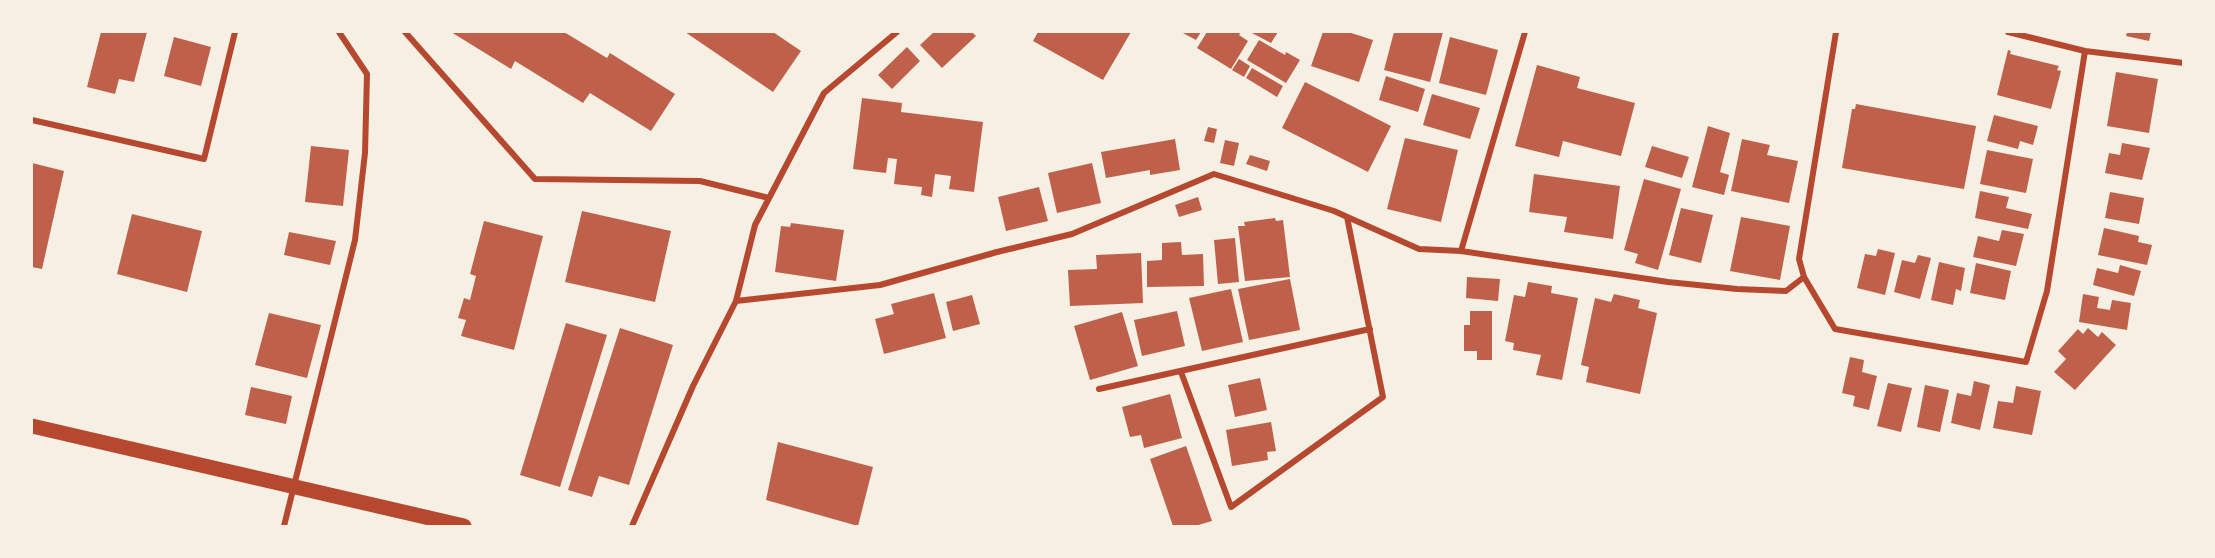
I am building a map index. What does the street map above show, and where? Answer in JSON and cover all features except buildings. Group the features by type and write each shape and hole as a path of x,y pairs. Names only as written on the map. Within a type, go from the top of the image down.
{"main road":[{"path":"32,426 464,526"}],"street":[{"path":"32,120 204,159 235,32"},
{"path":"284,526 355,240 364,153 367,74 339,32"},
{"path":"405,32 535,179 700,181 769,198"},
{"path":"632,526 693,386 736,301 755,225 824,93 897,32"},
{"path":"1461,251 1525,32"},
{"path":"1836,32 1799,259 1804,278 1835,329 2026,362 2047,291 2085,51"},
{"path":"2008,32 2085,51 2184,63"},
{"path":"736,301 880,285 1071,234 1214,174 1347,216 1419,249 1461,251 1737,290 1786,291 1804,278"},
{"path":"1181,372 1231,507 1383,397 1347,216"},
{"path":"1099,389 1370,329"}]}
